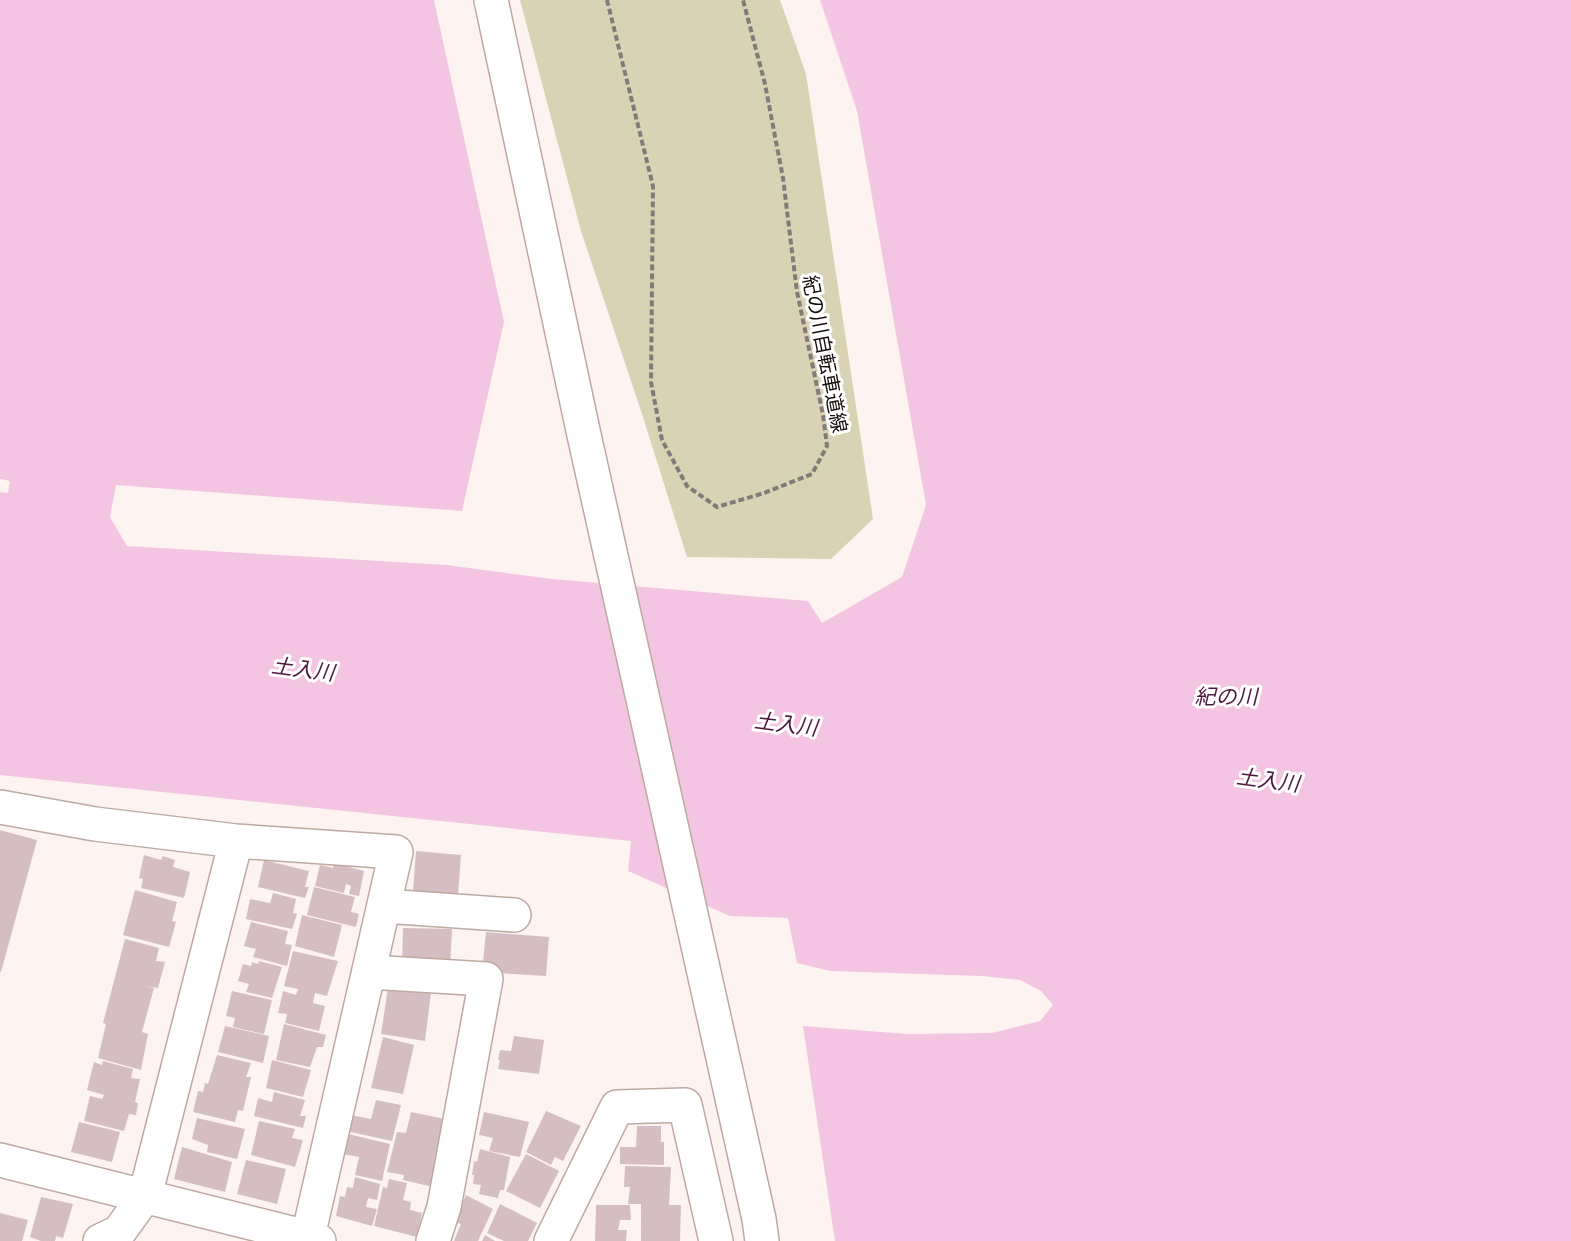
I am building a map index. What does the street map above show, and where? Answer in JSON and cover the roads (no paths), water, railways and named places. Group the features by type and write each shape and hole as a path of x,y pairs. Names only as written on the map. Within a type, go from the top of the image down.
{"street":[{"path":"491,0 584,435 759,1219 762,1241"},
{"path":"0,807 95,824 236,841 396,852 311,1240 0,1160"},
{"path":"100,1241 119,1232 145,1196 236,841"},
{"path":"384,906 514,915"},
{"path":"369,972 486,980 444,1207 433,1241"},
{"path":"551,1241 617,1107 686,1106 716,1241"}],"water":[{"name":"紀の川","path":"0,0 434,0 504,322 462,511 116,485 110,517 127,546 447,565 552,579 808,601 822,623 902,577 926,505 857,111 820,0 1571,0 1571,1241 835,1241 803,1026 908,1034 992,1033 1040,1021 1053,1005 1041,991 1020,980 982,976 830,971 797,963 788,918 730,916 628,871 631,841 0,775 0,492 8,493 10,481 0,479"}],"water label":[{"name":"土入川","path":"303,669"},
{"name":"土入川","path":"786,724"},
{"name":"土入川","path":"1268,780"}]}
